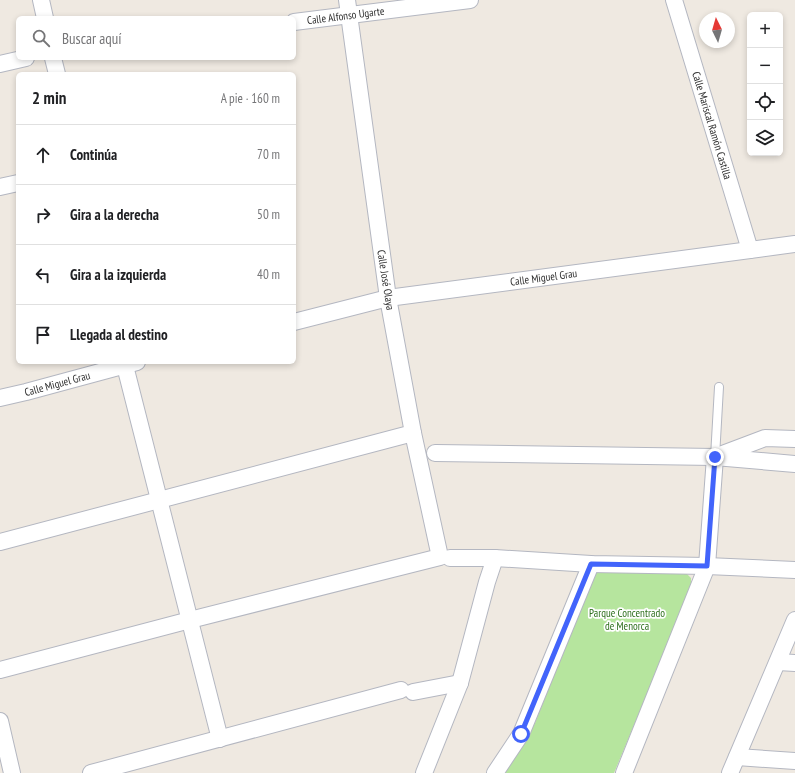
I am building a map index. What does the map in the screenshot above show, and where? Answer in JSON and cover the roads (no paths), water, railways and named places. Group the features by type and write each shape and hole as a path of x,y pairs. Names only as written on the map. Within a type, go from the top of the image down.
{"street":[{"path":"41,0 45,16"},
{"name":"Calle Alfonso Ugarte","path":"296,21 348,8 470,0"},
{"name":"Calle Mariscal Ramón Castilla","path":"674,0 750,250"},
{"name":"Calle José Olaya","path":"348,8 388,298 413,433 445,557"},
{"path":"0,64 17,60"},
{"path":"54,60 56,72"},
{"path":"0,187 16,183"},
{"name":"Calle Miguel Grau","path":"296,321 388,298 795,244"},
{"name":"Calle Miguel Grau","path":"0,398 124,364"},
{"path":"128,364 158,500 220,739"},
{"path":"0,542 413,433"},
{"path":"715,457 765,438 795,439"},
{"path":"435,453 715,457 795,464"},
{"path":"624,773 707,566 715,457"},
{"path":"0,670 190,620 445,557 496,558 591,564 707,566 795,570"},
{"path":"424,773 460,683 487,582 496,558"},
{"path":"495,773 521,734 591,564"},
{"path":"730,773 795,620"},
{"path":"778,662 795,663"},
{"path":"91,773 407,691 460,683"},
{"path":"0,722 12,773"},
{"path":"737,757 795,761"}],"lane":[{"path":"715,457 719,387"}],"park label":[{"name":"Parque Concentrado de Menorca","path":"627,619"}]}
